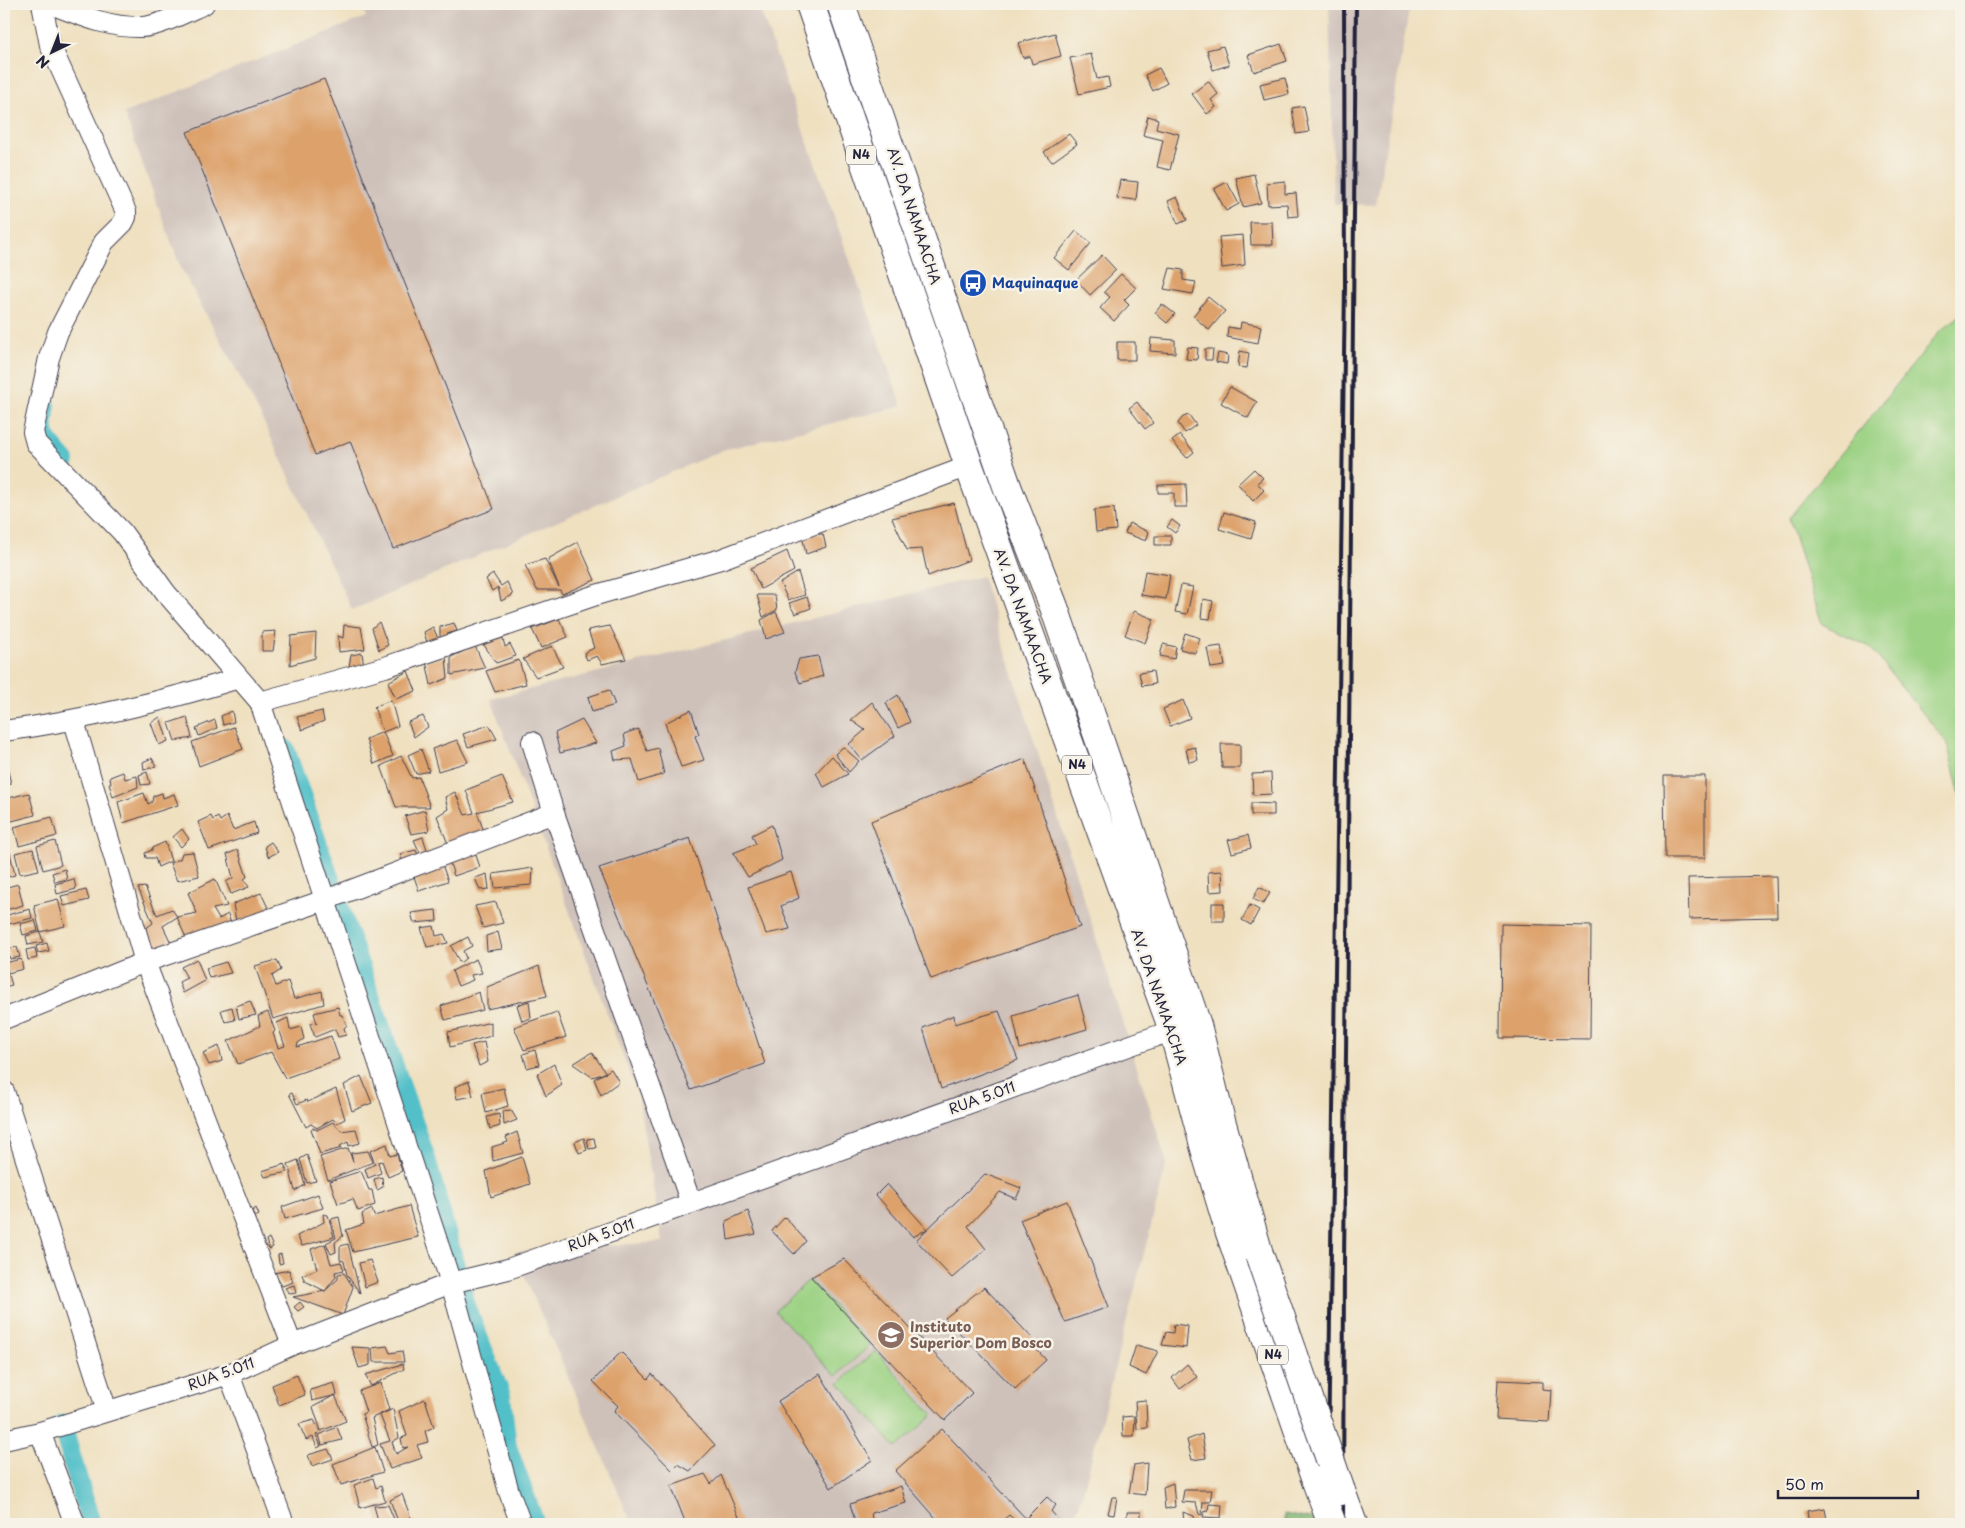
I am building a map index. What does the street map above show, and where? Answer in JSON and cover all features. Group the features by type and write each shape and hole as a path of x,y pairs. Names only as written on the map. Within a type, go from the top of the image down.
{"highway":[{"name":"AV. DA NAMAACHA","path":"810,4 969,466 1219,1113 1259,1254 1353,1524"},
{"name":"AV. DA NAMAACHA","path":"841,4 971,385 1008,489 1054,607 1185,1027 1208,1160 1229,1230 1332,1524"}],"street":[{"path":"42,4 50,45 126,212 126,218 104,242 58,332 49,358 34,438 36,443 122,532 166,593 260,702 451,1284 509,1492 521,1524"},
{"path":"51,4 94,21 143,27 178,16 204,4"},
{"path":"260,702 386,667 596,595 721,559 969,466"},
{"path":"4,731 74,721 239,678"},
{"path":"74,721 145,962 292,1345"},
{"path":"532,742 554,813 691,1203"},
{"path":"4,1019 145,962 326,900 554,813"},
{"name":"RUA 5.011","path":"4,1440 40,1432 229,1374 292,1345 451,1284 508,1269 1185,1027"},
{"path":"4,1091 107,1411"},
{"path":"229,1374 284,1524"},
{"path":"40,1432 75,1524"}],"shaded area":[{"path":"362,4 758,4 902,406 723,450 352,610 258,410 180,266 124,113 366,17"},
{"path":"1329,4 1410,4 1376,205 1334,204"},
{"path":"4,24 13,52 4,53"},
{"path":"982,576 1167,1163 1082,1496 1072,1524 632,1524 514,1252 662,1242 638,1097 491,699"}],"green space":[{"path":"1961,315 1961,800 1947,743 1870,647 1822,624 1789,518 1941,330"},
{"path":"809,1280 870,1345 836,1376 775,1311"},
{"path":"876,1351 933,1415 896,1448 839,1383"},
{"path":"1284,1514 1327,1522 1327,1524 1284,1524"}],"building":[{"path":"1055,33 1061,56 1032,64 1030,56 1023,58 1018,43"},
{"path":"1281,44 1287,61 1254,72 1248,55"},
{"path":"1223,46 1229,65 1213,70 1207,50"},
{"path":"1091,54 1097,79 1108,77 1110,87 1079,94 1070,58"},
{"path":"1159,68 1167,83 1153,91 1145,75"},
{"path":"1285,78 1289,94 1264,100 1260,84"},
{"path":"324,79 494,509 393,549 350,441 315,455 187,132"},
{"path":"1208,81 1218,94 1211,100 1216,107 1207,114 1192,94"},
{"path":"1304,106 1309,132 1296,134 1292,108"},
{"path":"1148,116 1158,119 1156,128 1179,134 1170,170 1157,167 1163,140 1143,135"},
{"path":"1069,134 1077,144 1052,162 1044,152"},
{"path":"1254,174 1261,203 1243,207 1236,178"},
{"path":"1120,180 1138,182 1136,200 1117,198"},
{"path":"1285,181 1285,194 1296,193 1298,216 1288,217 1287,204 1268,205 1267,183"},
{"path":"1227,182 1239,204 1226,211 1214,189"},
{"path":"1177,197 1187,220 1178,224 1168,201"},
{"path":"1250,222 1272,222 1273,245 1251,245"},
{"path":"1076,231 1091,243 1069,270 1054,258"},
{"path":"1243,235 1245,265 1222,268 1219,237"},
{"path":"1102,255 1116,270 1090,295 1076,280"},
{"path":"1170,268 1183,270 1183,280 1196,282 1193,294 1164,289"},
{"path":"1121,274 1136,288 1124,300 1129,305 1114,321 1100,308 1110,297 1104,292"},
{"path":"1208,297 1225,311 1209,330 1193,316"},
{"path":"1162,304 1175,314 1167,323 1155,313"},
{"path":"1241,322 1261,326 1258,343 1227,337 1228,327 1240,329"},
{"path":"1151,338 1175,340 1175,353 1150,351"},
{"path":"1117,342 1135,342 1135,360 1117,360"},
{"path":"1188,347 1198,348 1197,360 1186,359"},
{"path":"1205,349 1213,349 1212,360 1205,360"},
{"path":"1240,351 1249,353 1247,368 1238,367"},
{"path":"1218,353 1228,355 1227,364 1216,362"},
{"path":"1230,387 1257,402 1248,418 1221,403"},
{"path":"1137,402 1153,423 1145,429 1129,408"},
{"path":"1189,415 1196,425 1185,433 1178,423 1183,417"},
{"path":"1180,435 1194,452 1187,458 1172,441"},
{"path":"1254,469 1263,478 1257,483 1264,490 1253,501 1238,484"},
{"path":"1186,484 1187,507 1174,507 1174,493 1158,493 1158,485"},
{"path":"954,503 969,560 928,576 922,549 907,550 892,518"},
{"path":"1114,508 1116,530 1096,532 1094,510"},
{"path":"1224,512 1256,522 1251,539 1219,529"},
{"path":"1172,520 1180,526 1175,533 1167,527"},
{"path":"1129,523 1149,532 1146,541 1125,533"},
{"path":"823,534 826,547 806,554 802,535"},
{"path":"1155,536 1171,536 1171,545 1155,545"},
{"path":"578,542 595,580 562,594 560,590 537,590 525,565 545,559 559,587 548,559"},
{"path":"787,551 794,571 761,589 751,568"},
{"path":"1145,571 1170,575 1166,599 1141,595"},
{"path":"798,572 805,595 788,600 780,583"},
{"path":"493,574 501,586 507,582 513,595 501,601 498,587 492,591 486,579"},
{"path":"1181,585 1193,587 1187,614 1175,612"},
{"path":"757,595 775,595 777,610 763,617"},
{"path":"807,597 811,608 795,614 789,603"},
{"path":"1203,599 1213,601 1210,619 1201,618"},
{"path":"1134,611 1154,619 1145,643 1125,635"},
{"path":"776,612 785,632 766,639 761,620"},
{"path":"559,619 568,637 541,648 532,629"},
{"path":"379,622 388,645 379,650 372,628"},
{"path":"454,623 457,631 447,634 450,638 440,643 440,627"},
{"path":"344,625 361,627 365,649 339,652 338,636 343,638"},
{"path":"610,626 626,659 602,664 597,656 587,660 584,653 594,648 588,630"},
{"path":"433,627 440,643 428,646 424,632"},
{"path":"276,631 273,651 262,651 262,632"},
{"path":"316,633 315,658 290,665 291,636"},
{"path":"1185,633 1200,638 1195,653 1180,649"},
{"path":"502,635 505,647 510,644 516,656 496,663 482,642"},
{"path":"1163,644 1176,647 1174,659 1160,656"},
{"path":"475,646 485,668 451,675 451,657"},
{"path":"552,646 563,667 536,677 523,659"},
{"path":"1221,646 1225,666 1211,668 1207,648"},
{"path":"362,653 364,667 348,672 351,655"},
{"path":"818,656 823,676 800,683 795,672 799,659"},
{"path":"446,657 448,678 431,685 426,661"},
{"path":"519,660 526,684 495,692 486,671"},
{"path":"408,671 416,691 396,699 388,682"},
{"path":"1153,671 1155,684 1142,686 1139,673"},
{"path":"609,690 615,705 592,712 588,697"},
{"path":"898,695 910,722 898,728 886,703"},
{"path":"391,700 398,726 383,732 374,707"},
{"path":"1183,700 1190,718 1170,726 1163,709"},
{"path":"872,702 895,736 862,760 849,744 865,730 851,720"},
{"path":"691,710 699,734 695,736 704,760 681,767 665,723"},
{"path":"232,711 234,722 223,725 221,716"},
{"path":"322,711 324,721 302,730 297,717"},
{"path":"423,716 428,727 414,737 408,722"},
{"path":"160,717 168,741 159,745 151,723"},
{"path":"187,717 192,738 175,741 169,723"},
{"path":"215,720 217,728 199,736 196,728"},
{"path":"582,720 596,743 560,753 555,733"},
{"path":"489,725 497,739 468,747 463,734"},
{"path":"234,727 243,749 199,766 192,742"},
{"path":"638,729 647,751 658,748 664,774 639,782 632,759 615,760 613,751 626,746 624,734"},
{"path":"383,732 393,756 374,764 366,739"},
{"path":"457,740 468,762 438,771 432,749"},
{"path":"1221,744 1240,744 1240,768 1222,768"},
{"path":"843,747 859,761 849,772 835,754"},
{"path":"1195,747 1198,760 1189,762 1186,749"},
{"path":"421,749 429,771 416,774 408,755"},
{"path":"401,756 412,778 419,777 430,807 396,807 381,766"},
{"path":"832,756 848,774 824,787 816,773"},
{"path":"152,758 156,766 144,770 143,762"},
{"path":"1025,759 1080,927 931,979 871,821"},
{"path":"8,771 11,784 4,786 4,772"},
{"path":"123,772 125,779 137,776 138,787 113,797 109,784 111,784 110,777"},
{"path":"147,772 150,784 141,785 139,775"},
{"path":"1271,773 1272,794 1253,795 1252,774"},
{"path":"502,776 513,802 477,812 486,837 450,849 437,816 448,809 445,797 455,792 465,815 474,813 466,790"},
{"path":"1664,776 1705,776 1705,858 1665,858"},
{"path":"29,793 35,815 8,822 4,799"},
{"path":"144,793 148,804 152,802 153,796 162,793 163,798 174,794 178,805 123,823 118,802"},
{"path":"1251,803 1274,804 1274,815 1251,815"},
{"path":"425,810 429,831 411,834 405,816"},
{"path":"211,816 213,820 218,817 220,821 227,816 233,830 254,822 257,833 209,850 198,822"},
{"path":"52,817 57,836 19,846 14,827"},
{"path":"772,825 782,860 748,877 733,853 756,844 752,835"},
{"path":"182,829 189,839 181,847 173,837"},
{"path":"1248,835 1251,848 1232,853 1228,840"},
{"path":"423,837 429,856 423,859 414,840"},
{"path":"690,838 765,1064 691,1090 599,868"},
{"path":"55,841 61,865 43,870 37,846"},
{"path":"165,842 171,861 158,867 155,858 146,858 145,853"},
{"path":"271,842 278,852 268,857 265,846"},
{"path":"473,847 480,867 454,876 448,857"},
{"path":"33,849 39,870 20,874 15,853"},
{"path":"238,850 247,877 244,879 249,887 231,894 226,882 233,878 227,854"},
{"path":"416,850 420,860 403,865 400,854"},
{"path":"193,852 199,876 177,881 170,863 180,859 182,853"},
{"path":"10,853 15,875 4,878 4,855"},
{"path":"440,859 448,881 419,891 412,871"},
{"path":"533,868 532,885 495,888 493,874"},
{"path":"65,869 67,879 55,882 52,873"},
{"path":"1222,871 1223,891 1209,892 1208,872"},
{"path":"791,872 799,898 781,906 790,929 766,934 748,887"},
{"path":"487,874 489,889 480,890 475,878"},
{"path":"1776,876 1777,917 1689,919 1688,878"},
{"path":"74,879 76,889 57,894 55,884"},
{"path":"215,879 227,906 213,909 219,919 228,914 232,927 186,938 177,917 197,913 188,893"},
{"path":"18,884 23,905 6,910 4,906 4,888"},
{"path":"145,887 157,915 172,909 177,917 163,926 171,943 149,953 141,932 153,923 138,888"},
{"path":"1259,887 1270,893 1263,904 1253,899"},
{"path":"86,890 89,900 64,906 61,896"},
{"path":"261,893 270,912 236,921 233,904"},
{"path":"58,899 65,926 40,932 34,905"},
{"path":"496,902 503,923 483,928 475,906"},
{"path":"1212,903 1224,903 1224,921 1212,921"},
{"path":"1250,905 1259,910 1251,925 1242,920"},
{"path":"30,909 32,918 9,924 7,915"},
{"path":"436,910 437,921 414,923 411,913"},
{"path":"35,920 38,931 23,935 20,924"},
{"path":"1501,924 1591,926 1590,1039 1500,1038"},
{"path":"434,926 436,936 444,934 448,943 427,947 421,928"},
{"path":"40,932 43,942 28,945 26,936"},
{"path":"498,932 502,949 487,951 486,936"},
{"path":"468,937 472,946 463,951 466,958 460,963 451,946"},
{"path":"47,943 49,951 38,953 36,946"},
{"path":"17,947 20,957 10,959 7,949"},
{"path":"35,948 37,958 28,960 26,950"},
{"path":"21,959 23,969 8,973 5,963"},
{"path":"197,959 205,981 183,993 179,982 187,978 181,967"},
{"path":"476,959 482,973 471,975 473,980 458,986 452,971"},
{"path":"277,960 281,970 272,976 276,986 288,981 294,999 322,991 324,1004 273,1019 255,966"},
{"path":"226,962 231,973 209,978 206,968"},
{"path":"539,966 547,996 487,1009 487,987"},
{"path":"9,975 12,985 4,987 4,976"},
{"path":"479,992 483,1010 445,1020 441,1006"},
{"path":"1078,995 1087,1029 1020,1049 1013,1016"},
{"path":"250,1001 256,1015 239,1019 236,1006"},
{"path":"529,1001 531,1018 522,1021 517,1005"},
{"path":"232,1007 235,1020 225,1022 221,1010"},
{"path":"338,1007 340,1015 342,1015 347,1025 344,1028 346,1035 338,1037 335,1029 315,1037 310,1024 317,1023 314,1013"},
{"path":"999,1011 1018,1060 941,1089 923,1028 954,1015 955,1024"},
{"path":"268,1012 275,1031 273,1033 278,1048 285,1046 277,1023 288,1018 290,1030 301,1027 304,1039 298,1043 297,1047 331,1036 339,1059 285,1078 271,1052 238,1064 228,1041 260,1026 258,1016"},
{"path":"557,1012 566,1037 524,1050 514,1027"},
{"path":"491,1022 491,1036 450,1047 448,1032"},
{"path":"484,1042 488,1062 479,1066 472,1045"},
{"path":"219,1046 222,1061 209,1065 203,1053"},
{"path":"535,1050 539,1065 527,1068 523,1054"},
{"path":"592,1052 606,1073 592,1077 573,1064"},
{"path":"554,1064 562,1085 546,1096 537,1074"},
{"path":"611,1069 619,1082 601,1095 594,1079"},
{"path":"361,1076 372,1103 352,1111 344,1085"},
{"path":"469,1081 473,1096 457,1099 455,1087"},
{"path":"504,1088 508,1106 486,1113 482,1093"},
{"path":"336,1089 345,1119 337,1123 333,1119 317,1128 311,1124 306,1127 289,1094 292,1093 297,1104 307,1100 308,1102"},
{"path":"511,1110 517,1120 504,1125 503,1111"},
{"path":"499,1114 500,1126 490,1129 487,1117"},
{"path":"333,1122 341,1131 356,1129 360,1143 349,1146 348,1142 340,1146 342,1148 320,1154 311,1129 317,1130"},
{"path":"517,1132 523,1153 493,1161 492,1147 508,1142 506,1137"},
{"path":"584,1138 587,1150 579,1153 575,1142"},
{"path":"594,1138 596,1148 589,1149 587,1139"},
{"path":"387,1144 390,1156 397,1154 402,1171 388,1177 382,1161 378,1162 381,1173 368,1178 365,1169 375,1164 370,1151"},
{"path":"348,1148 353,1162 351,1153 368,1151 373,1162 328,1180 320,1157"},
{"path":"307,1155 316,1181 307,1183 300,1159"},
{"path":"522,1157 530,1184 491,1197 486,1171"},
{"path":"298,1160 305,1185 295,1191 288,1164"},
{"path":"285,1164 287,1172 265,1177 262,1171"},
{"path":"361,1171 369,1190 372,1190 375,1205 358,1211 353,1199 338,1204 330,1181"},
{"path":"985,1174 1021,1188 1016,1199 1000,1192 968,1226 986,1249 952,1278 916,1240"},
{"path":"382,1177 383,1187 377,1190 374,1179"},
{"path":"887,1184 927,1229 913,1237 876,1195"},
{"path":"318,1194 323,1208 285,1219 282,1207"},
{"name":"Instituto Superior Dom Bosco","path":"1067,1201 1109,1307 1065,1322 1020,1220"},
{"path":"409,1206 418,1237 353,1252 346,1230 364,1224 362,1214 372,1209 374,1216"},
{"path":"256,1208 259,1215 254,1217 252,1211"},
{"path":"748,1211 756,1234 728,1240 726,1221"},
{"path":"323,1214 328,1215 334,1237 302,1246 297,1236 324,1222"},
{"path":"339,1217 343,1236 335,1242 336,1252 331,1254 326,1243 336,1238 331,1219"},
{"path":"785,1217 806,1241 794,1254 772,1231"},
{"path":"269,1238 273,1247 269,1249 266,1240"},
{"path":"325,1244 331,1264 341,1262 344,1270 335,1272 336,1277 325,1291 305,1281 302,1275 317,1269 311,1249"},
{"path":"348,1244 360,1293 347,1275 344,1261 340,1260 340,1246"},
{"path":"281,1254 283,1263 279,1264 278,1255"},
{"name":"Instituto Superior Dom Bosco","path":"844,1259 972,1393 945,1420 811,1277"},
{"path":"370,1260 378,1282 365,1287 359,1263"},
{"path":"289,1270 293,1282 282,1286 274,1273"},
{"path":"344,1273 353,1287 343,1315 293,1297 325,1291 338,1279 338,1274"},
{"path":"294,1285 296,1293 290,1294 285,1288"},
{"name":"Instituto Superior Dom Bosco","path":"984,1287 1034,1340 1032,1344 1046,1360 1015,1389 945,1318"},
{"path":"300,1302 304,1307 298,1311 294,1307"},
{"path":"1174,1324 1188,1326 1186,1348 1162,1345 1166,1332 1173,1333"},
{"path":"1136,1345 1158,1351 1146,1375 1129,1367"},
{"path":"387,1346 390,1353 402,1351 404,1362 373,1362 372,1348"},
{"path":"352,1347 370,1348 370,1365 359,1368"},
{"path":"621,1352 648,1379 652,1374 715,1445 690,1471 678,1464 672,1470 614,1411 618,1406 593,1381"},
{"path":"403,1364 404,1369 371,1386 365,1375"},
{"path":"1187,1364 1197,1377 1180,1389 1172,1378"},
{"path":"820,1374 872,1460 831,1488 778,1401"},
{"path":"297,1375 305,1395 279,1405 272,1385"},
{"path":"1498,1380 1542,1382 1542,1389 1551,1390 1549,1422 1496,1419"},
{"path":"334,1383 337,1395 312,1401 310,1390"},
{"path":"381,1383 389,1410 372,1418 378,1445 372,1447 362,1414 366,1412 359,1391"},
{"path":"335,1395 346,1421 321,1431 313,1407"},
{"path":"425,1399 434,1427 425,1431 428,1442 417,1445 422,1458 390,1469 380,1444 390,1441 380,1415 393,1409 399,1438 392,1442 396,1454 408,1447 403,1448 401,1438 407,1436 399,1411"},
{"path":"1146,1400 1147,1428 1137,1429 1135,1401"},
{"path":"1135,1416 1134,1436 1123,1436 1122,1417"},
{"path":"314,1420 320,1432 316,1435 321,1446 317,1448 313,1437 306,1440 299,1424"},
{"path":"337,1427 342,1440 322,1445 319,1435"},
{"path":"942,1429 1031,1524 1019,1524 1009,1515 998,1524 941,1524 895,1471"},
{"path":"1202,1434 1206,1458 1192,1460 1187,1440"},
{"path":"375,1447 383,1472 341,1485 333,1464"},
{"path":"328,1449 333,1459 312,1466 308,1455"},
{"path":"1147,1463 1145,1495 1129,1493 1134,1465"},
{"path":"705,1474 711,1484 721,1475 742,1524 686,1524 671,1486"},
{"path":"373,1478 376,1488 381,1486 385,1501 360,1508 354,1485"},
{"path":"1173,1483 1175,1507 1165,1509 1163,1487"},
{"path":"901,1486 906,1503 871,1513 873,1524 856,1524 850,1504"},
{"path":"1184,1490 1212,1490 1210,1502 1203,1502 1202,1515 1199,1514 1196,1503 1182,1502"},
{"path":"402,1494 413,1524 399,1524 390,1500"},
{"path":"1047,1497 1056,1505 1051,1511 1062,1524 1035,1524 1027,1517"},
{"path":"1112,1497 1117,1497 1114,1515 1108,1514"},
{"path":"1209,1504 1222,1505 1221,1518 1203,1517 1204,1512 1208,1511"},
{"path":"388,1505 396,1524 379,1524 374,1506"},
{"path":"1825,1508 1828,1524 1809,1524 1807,1511"},
{"path":"1127,1512 1141,1512 1141,1524 1127,1524"},
{"path":"1183,1512 1194,1516 1195,1521 1206,1521 1206,1524 1184,1524"}],"waterway":[{"path":"46,406 44,416 46,437 65,461"},
{"path":"285,749 427,1162 466,1306 501,1396 507,1447 535,1524"},
{"path":"62,1425 91,1524"}],"railway":[{"path":"1327,1524 1345,286 1344,4"},
{"path":"1343,1524 1356,4"}],"place":[{"name":"Maquinaque","path":"973,283"},
{"name":"Instituto Superior Dom Bosco","path":"891,1335"}]}
